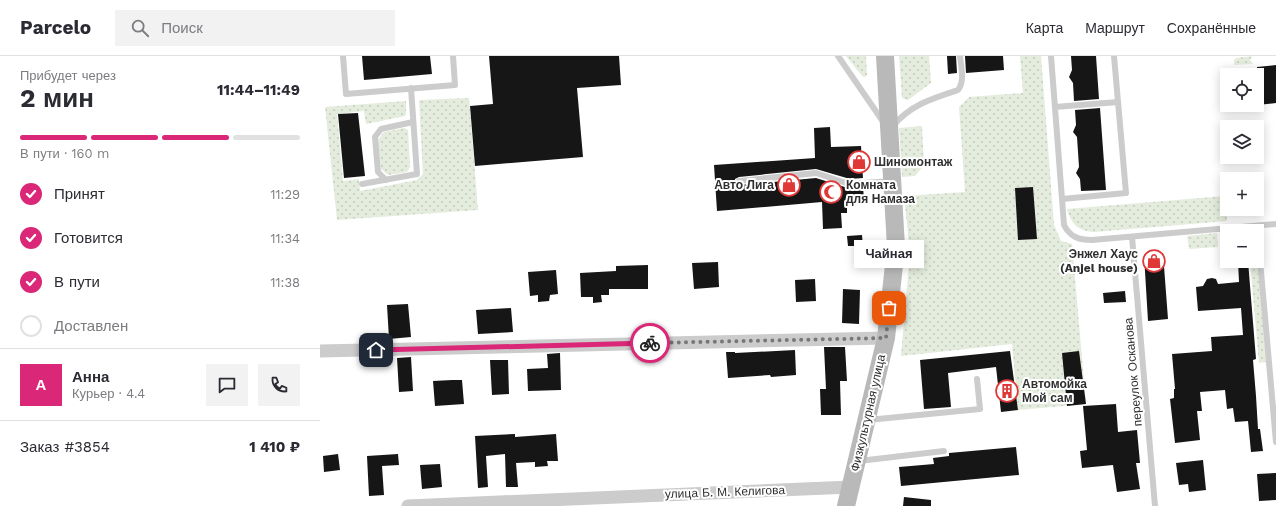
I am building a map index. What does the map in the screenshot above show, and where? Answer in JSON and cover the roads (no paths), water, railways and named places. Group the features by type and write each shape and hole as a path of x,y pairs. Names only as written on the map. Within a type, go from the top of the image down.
{"main road":[{"name":"Физкультурная улица","path":"846,506 886,338 896,247 885,56"}],"street":[{"path":"320,351 886,338"},
{"name":"улица Б. М. Келигова","path":"408,506 851,487"}],"lane":[{"path":"342,56 346,94 455,85 453,56"},
{"path":"838,56 889,131 912,109 923,102 958,90 962,81 960,56"},
{"path":"1051,56 1064,225 1067,230 1074,237 1083,240 1092,240 1220,229"},
{"path":"1062,199 1126,193 1114,56"},
{"path":"362,184 417,174 411,88"},
{"path":"1055,107 1118,102"},
{"path":"386,180 378,172 375,137 381,129 413,122"},
{"path":"738,181 816,173 849,184 892,181"},
{"path":"1264,225 1276,224"},
{"name":"переулок Осканова","path":"1132,237 1155,506"},
{"path":"1261,268 1276,442"},
{"path":"867,420 980,409 977,379"},
{"path":"857,461 944,451"}],"place":[{"name":"Шиномонтаж","path":"859,162"},
{"name":"Авто Лига","path":"789,185"},
{"name":"Комната для Намаза","path":"831,192"},
{"name":"Энжел Хаус (Anjel house)","path":"1154,261"},
{"name":"Чайная","path":"889,308"},
{"name":"Автомойка Мой сам","path":"1007,391"}]}
